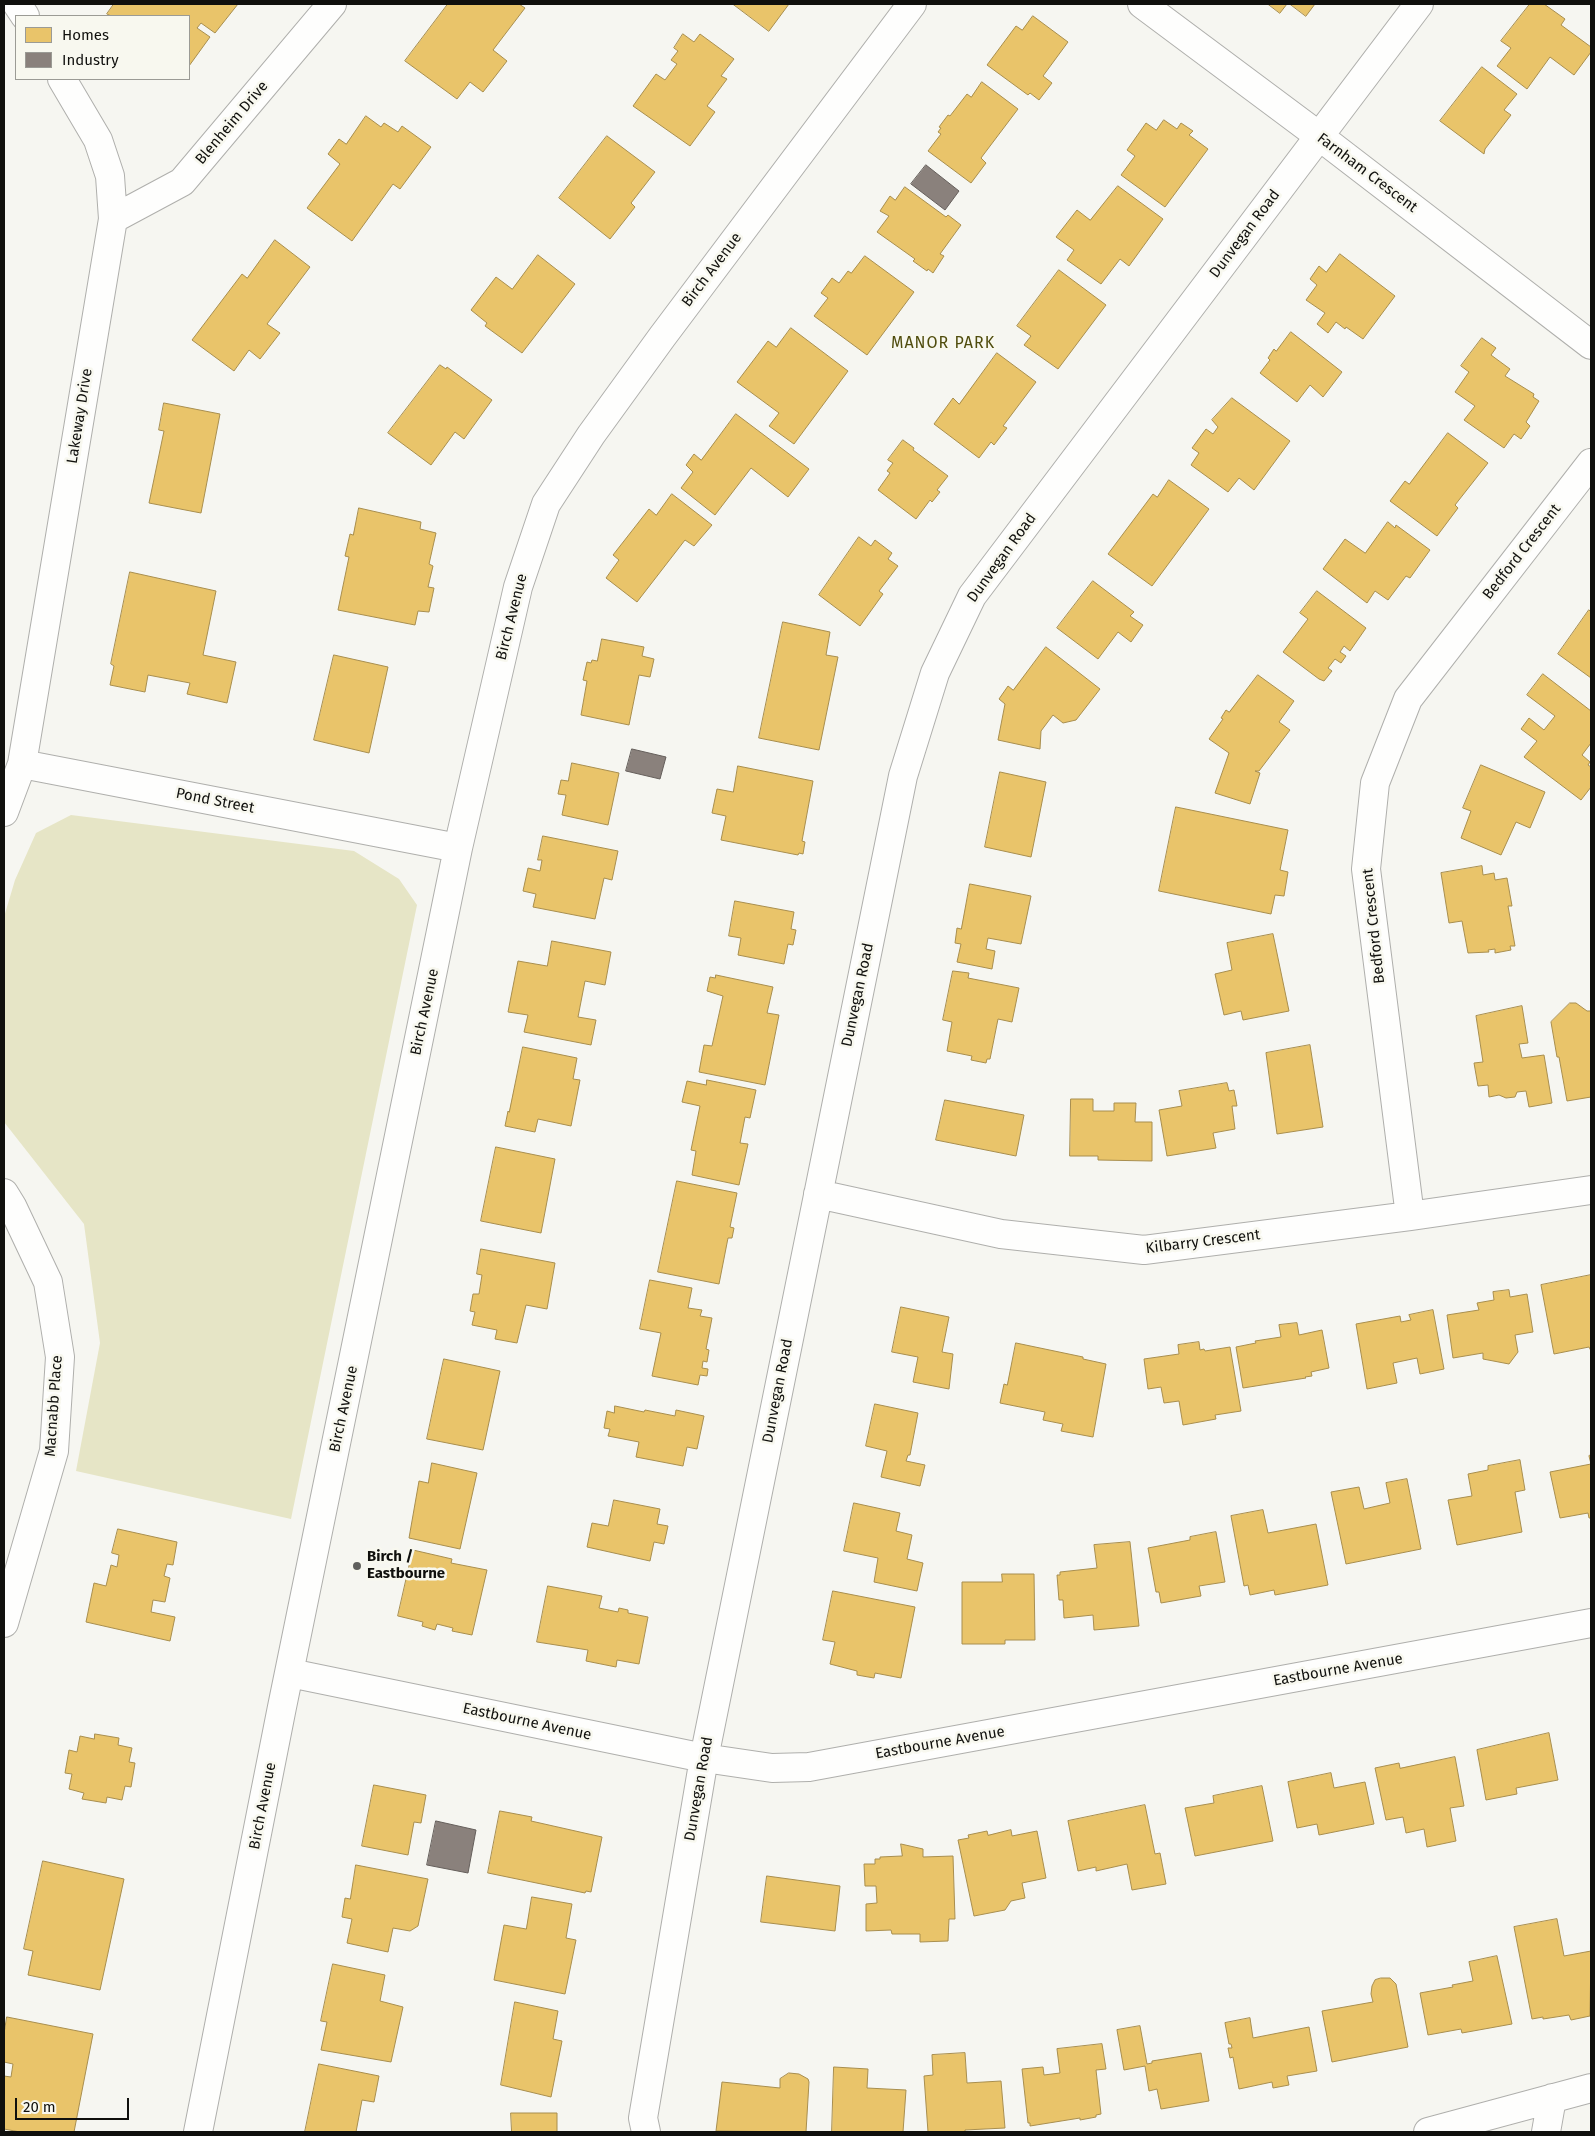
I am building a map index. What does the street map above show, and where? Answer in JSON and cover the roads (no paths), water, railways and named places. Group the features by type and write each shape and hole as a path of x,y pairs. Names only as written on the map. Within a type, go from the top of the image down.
{"street":[{"path":"17,4 24,15"},
{"name":"Blenheim Drive","path":"113,219 182,182 332,4"},
{"name":"Birch Avenue","path":"198,2132 458,848 518,587 546,504 592,435 662,337 912,4"},
{"name":"Farnham Crescent","path":"1142,4 1319,136 1591,345"},
{"name":"Dunvegan Road","path":"646,2132 643,2118 704,1758 903,776 935,673 972,596 1419,4"},
{"name":"Lakeway Drive","path":"22,764 113,219 110,176 98,140 63,80"},
{"name":"Bedford Crescent","path":"1410,1216 1366,869 1376,783 1408,699 1591,463"},
{"path":"4,812 22,764"},
{"name":"Pond Street","path":"22,764 458,848"},
{"name":"Kilbarry Crescent","path":"818,1194 1001,1234 1144,1250 1410,1216 1591,1190"},
{"name":"Macnabb Place","path":"4,1193 48,1282 60,1357 54,1451 4,1623"},
{"name":"Eastbourne Avenue","path":"290,1673 704,1758 772,1768 809,1767 1591,1623"},
{"path":"1428,2132 1591,2088"},
{"path":"1546,2132 1552,2098"}],"place":[{"name":"Birch / Eastbourne","path":"357,1566"}],"district":[{"name":"MANOR PARK","path":"943,344"}]}
